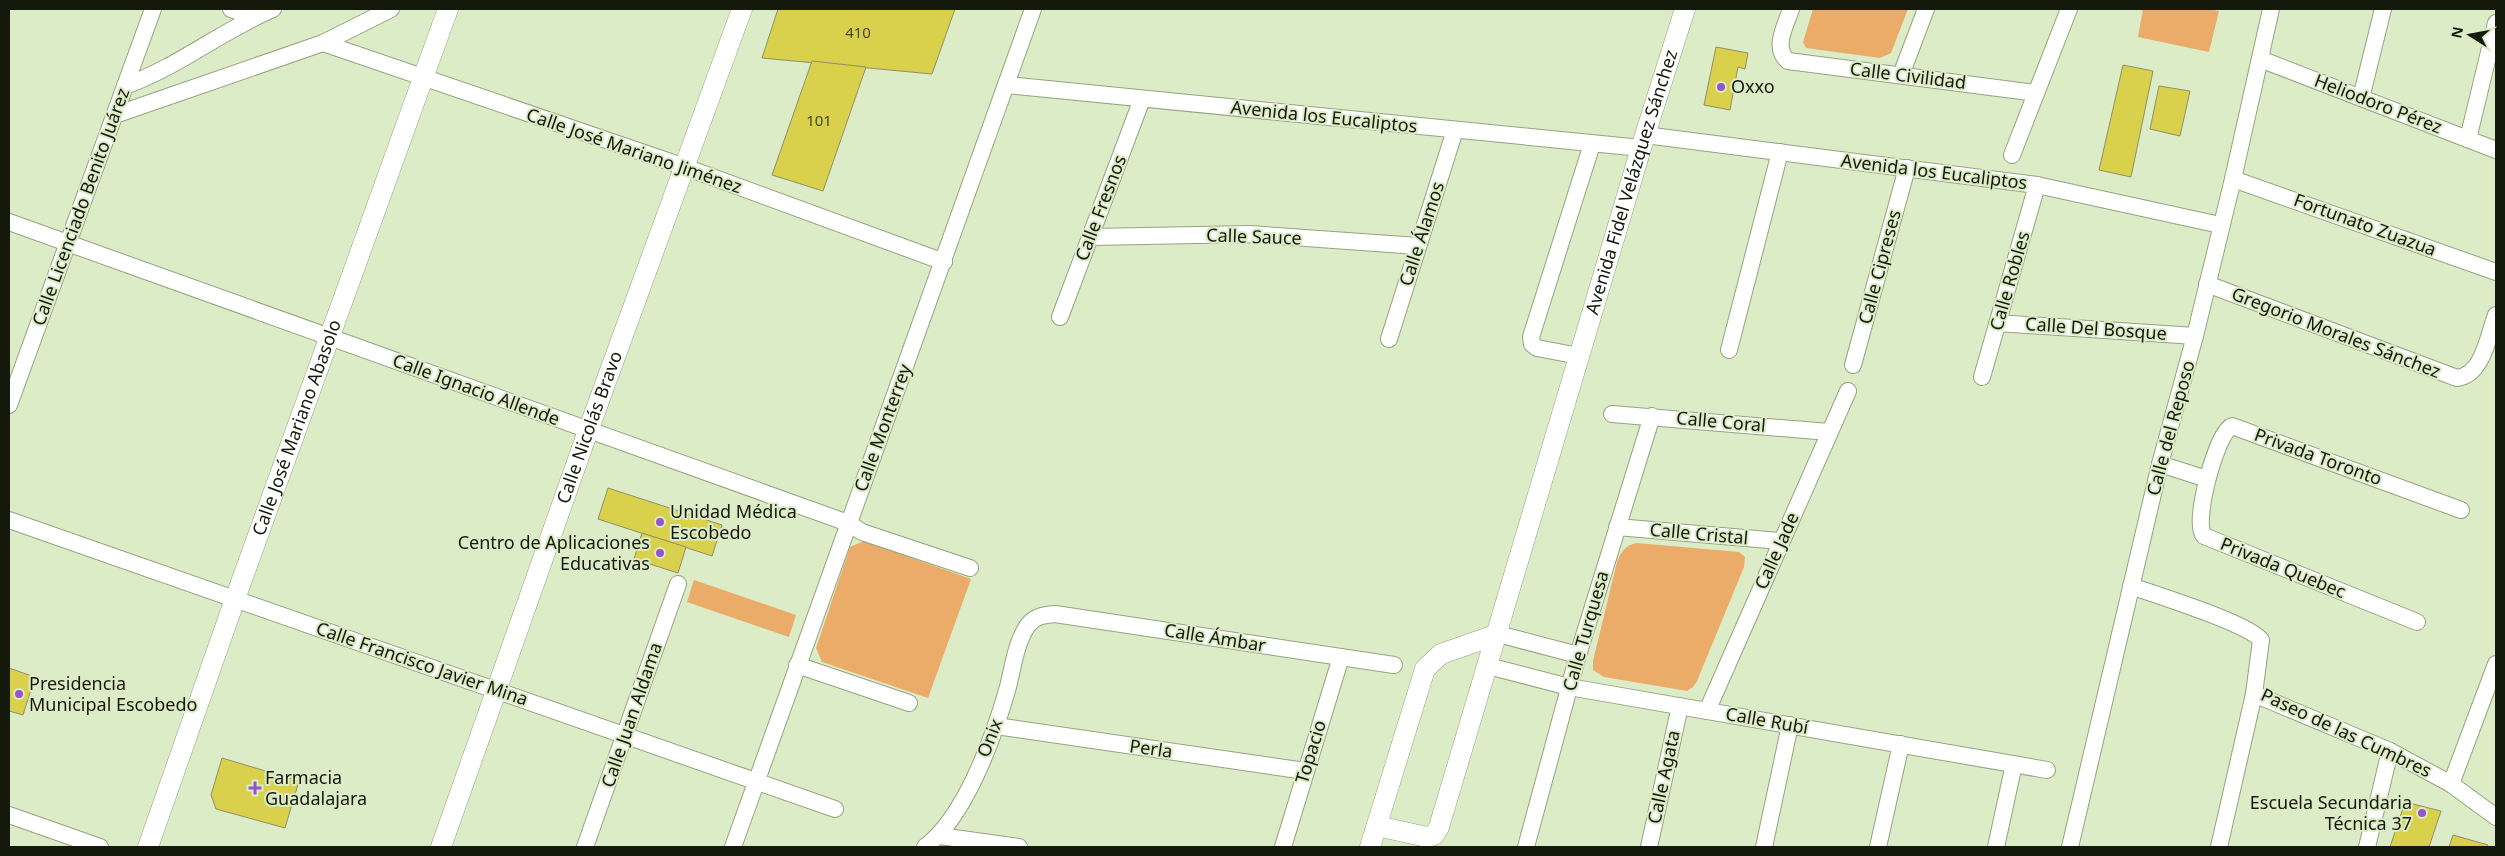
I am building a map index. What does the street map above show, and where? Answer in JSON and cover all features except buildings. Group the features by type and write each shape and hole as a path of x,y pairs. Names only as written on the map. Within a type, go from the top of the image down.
{"street":[{"name":"Calle Licenciado Benito Juárez","path":"9,405 66,243 153,9"},
{"path":"231,9 254,17"},
{"path":"125,86 154,76 254,17 273,9"},
{"path":"115,115 323,44 391,9"},
{"name":"Calle José Mariano Abasolo","path":"148,847 235,599 448,9"},
{"name":"Calle Nicolás Bravo","path":"441,847 498,691 588,431 742,9"},
{"name":"Calle Monterrey","path":"733,847 1033,9"},
{"name":"Avenida Fidel Velázquez Sánchez","path":"1377,826 1427,837 1437,832 1498,634 1643,141 1685,9"},
{"name":"Calle Civilidad","path":"1791,9 1780,42 1782,54 1788,61 2036,93"},
{"path":"1900,76 1926,9"},
{"path":"2012,155 2070,9"},
{"name":"Calle del Reposo","path":"2070,847 2160,464 2195,336 2272,9"},
{"path":"2361,98 2383,9"},
{"path":"2468,139 2496,23"},
{"name":"Calle José Mariano Jiménez","path":"323,44 685,167 944,262"},
{"name":"Heliodoro Pérez","path":"2260,59 2496,150"},
{"name":"Avenida los Eucaliptos","path":"1007,85 1592,144 1643,141 1780,152 2037,185 2220,225"},
{"name":"Calle Fresnos","path":"1060,318 1142,99"},
{"name":"Calle Álamos","path":"1388,339 1455,130"},
{"path":"1579,356 1537,348 1532,344 1531,337 1592,144"},
{"path":"1729,350 1780,152"},
{"name":"Calle Cipreses","path":"1853,366 1907,168"},
{"name":"Fortunato Zuazua","path":"2233,179 2496,272"},
{"name":"Calle Robles","path":"1982,377 2037,185"},
{"name":"Calle Ignacio Allende","path":"9,222 848,523 862,532 970,568"},
{"name":"Calle Sauce","path":"1091,237 1250,234 1418,246"},
{"name":"Gregorio Morales Sánchez","path":"2207,284 2450,376 2466,377 2476,368 2496,315"},
{"name":"Calle Del Bosque","path":"1997,323 2195,336"},
{"name":"Calle Jade","path":"1707,711 1848,392"},
{"name":"Calle Coral","path":"1612,414 1829,432"},
{"name":"Calle Turquesa","path":"1526,847 1578,655 1652,416"},
{"name":"Privada Toronto","path":"2208,480 2224,431 2232,426 2461,510"},
{"path":"2160,464 2208,480"},
{"name":"Privada Quebec","path":"2208,480 2200,517 2201,532 2204,536 2417,622"},
{"name":"Calle Francisco Javier Mina","path":"9,520 835,809"},
{"name":"Calle Cristal","path":"1617,527 1781,540"},
{"name":"Calle Juan Aldama","path":"586,847 678,584"},
{"name":"Paseo de las Cumbres","path":"2131,586 2239,625 2257,635 2261,640 2262,648 2254,694 2390,751 2451,784 2496,817"},
{"name":"Calle Ámbar","path":"1036,618 1055,614 1394,665"},
{"name":"Onix","path":"925,847 940,836 966,794 996,726 1021,639 1029,624 1036,618"},
{"path":"1370,847 1424,669 1441,654 1498,634 1578,655"},
{"name":"Topacio","path":"1284,847 1305,771 1341,657"},
{"path":"2451,784 2496,664"},
{"path":"797,665 909,703"},
{"name":"Calle Rubí","path":"1488,666 1569,687 2047,770"},
{"path":"2219,847 2254,694"},
{"name":"Calle Agata","path":"1649,847 1680,706"},
{"path":"1764,847 1790,725"},
{"name":"Perla","path":"996,726 1305,771"},
{"path":"1878,847 1901,744"},
{"path":"2367,847 2390,751"},
{"path":"1996,847 2014,764"},
{"path":"9,815 100,847"},
{"path":"940,836 1019,847"}],"shaded area":[{"path":"1813,9 1908,9 1891,53 1880,58 1806,48 1803,42"},
{"path":"2143,9 2208,9 2219,11 2209,52 2138,37"},
{"path":"864,541 971,579 928,698 822,662 816,648 850,547"},
{"path":"1637,543 1739,552 1745,557 1744,567 1697,681 1687,691 1604,677 1593,670 1593,661 1617,562 1624,549"},
{"path":"694,580 796,615 789,637 687,602"}],"place":[{"name":"Oxxo","path":"1721,87"},
{"name":"Unidad Médica Escobedo","path":"660,522"},
{"name":"Centro de Aplicaciones Educativas","path":"660,553"},
{"name":"Presidencia Municipal Escobedo","path":"19,694"},
{"name":"Farmacia Guadalajara","path":"255,788"},
{"name":"Escuela Secundaria Técnica 37","path":"2422,813"}]}
